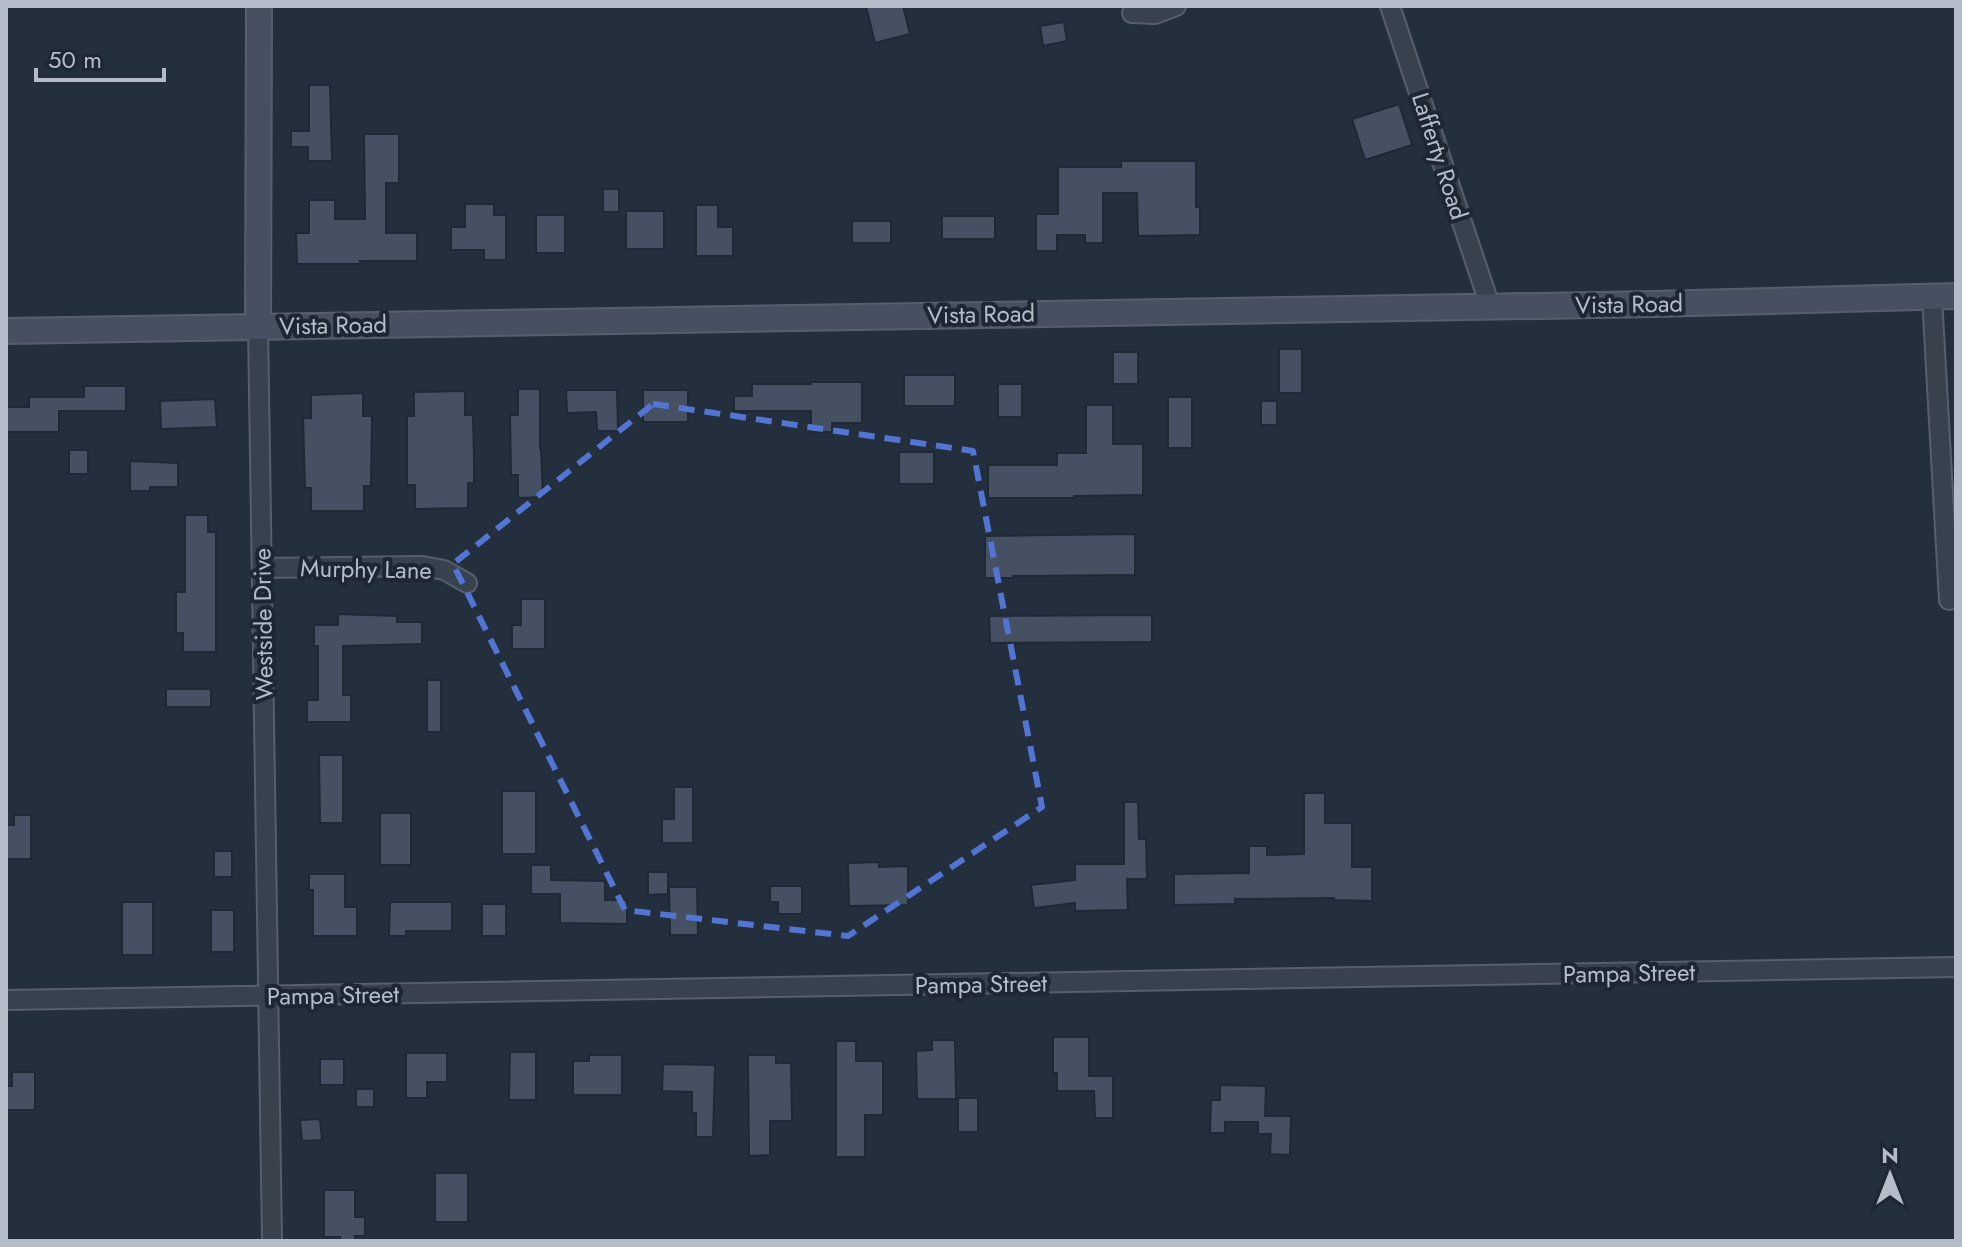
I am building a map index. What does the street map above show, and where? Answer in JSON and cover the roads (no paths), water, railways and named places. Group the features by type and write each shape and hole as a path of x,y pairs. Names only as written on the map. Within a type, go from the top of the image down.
{"street":[{"name":"Westside Drive","path":"259,6 258,326 272,1241"},
{"path":"1132,13 1155,14 1176,6"},
{"name":"Lafferty Road","path":"1390,6 1490,306"},
{"name":"Vista Road","path":"6,331 1944,297"},
{"path":"1944,297 1949,600"},
{"name":"Murphy Lane","path":"262,568 423,566 444,570 467,583"},
{"name":"Pampa Street","path":"6,1000 1956,967"}]}
